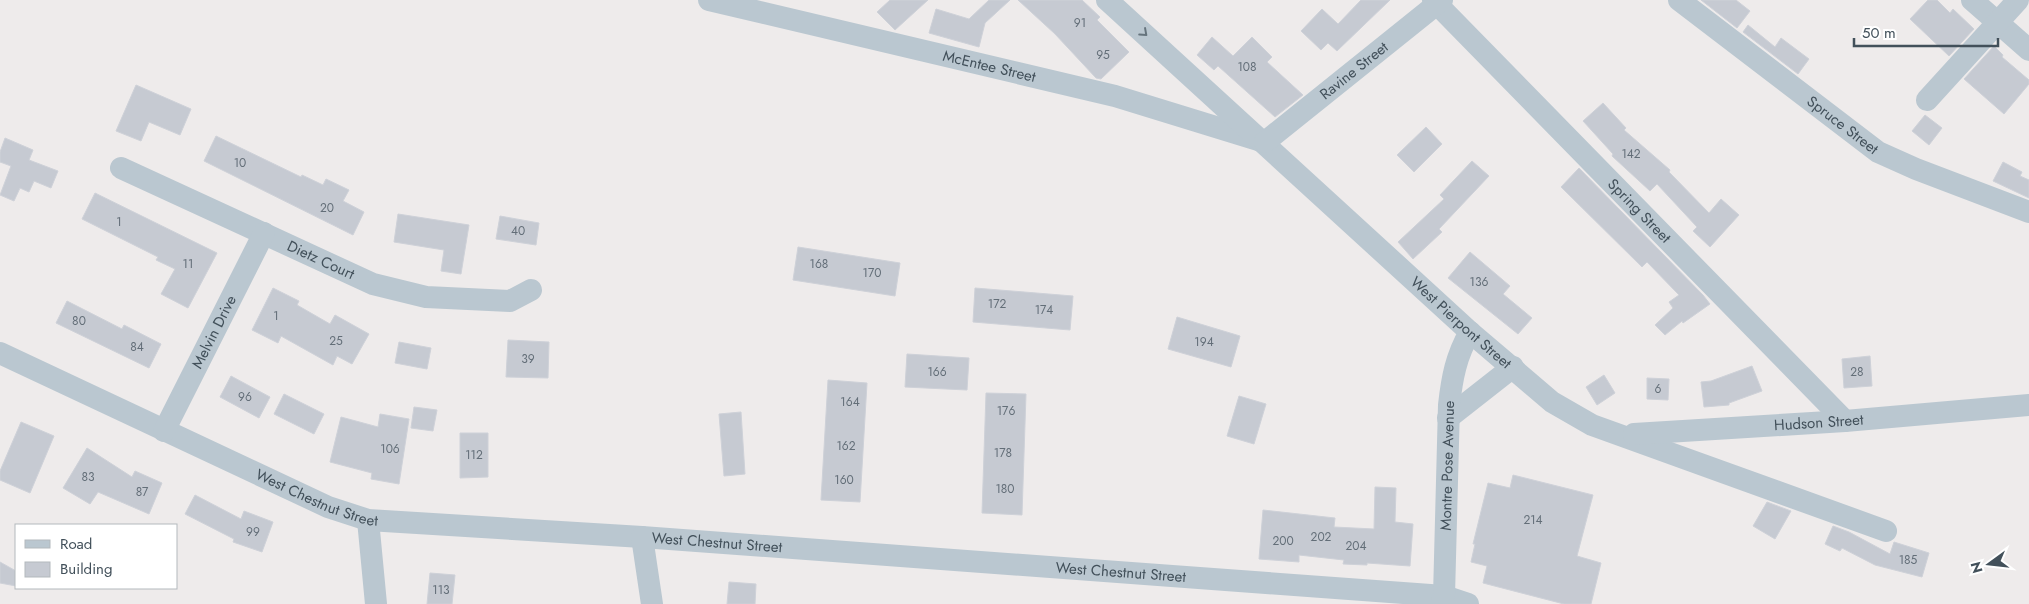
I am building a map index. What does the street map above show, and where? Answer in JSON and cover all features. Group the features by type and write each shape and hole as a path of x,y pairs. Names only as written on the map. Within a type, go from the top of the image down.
{"street":[{"name":"McEntee Street","path":"709,0 1115,96 1265,142"},
{"name":"West Pierpont Street","path":"1107,0 1265,142 1470,332 1552,402 1592,425 1886,531"},
{"name":"Spruce Street","path":"1679,0 1878,152 1916,169 2029,212"},
{"path":"1972,0 2029,50"},
{"path":"1926,100 2018,0"},
{"name":"Ravine Street","path":"1265,142 1437,1"},
{"name":"Spring Street","path":"1437,1 1845,422"},
{"name":"Dietz Court","path":"121,168 373,284 426,297 510,301 531,290"},
{"name":"Melvin Drive","path":"164,431 264,233"},
{"name":"Montre Pose Avenue","path":"1443,600 1448,418 1452,373 1459,350 1470,332"},
{"name":"West Chestnut Street","path":"0,354 328,507 368,520 642,536 1443,600 1468,604"},
{"path":"1448,418 1513,367"},
{"name":"Hudson Street","path":"1609,430 1639,435 1845,422 2029,405"},
{"path":"368,520 376,604"},
{"path":"642,536 652,604"}],"building":[{"path":"890,0 928,0 895,30 877,12"},
{"path":"989,0 1010,0 985,23 979,47 929,33 936,9 969,19"},
{"path":"1018,0 1082,0 1100,17 1097,20 1129,52 1101,79 1096,78 1055,34"},
{"path":"1361,0 1390,0 1337,51 1328,43 1321,50 1301,31 1322,9 1338,24"},
{"path":"1701,0 1736,0 1750,11 1737,28"},
{"path":"1928,0 1937,0 1950,13 1953,9 1974,29 1949,56 1910,19"},
{"path":"1748,25 1775,47 1781,38 1809,59 1798,74 1743,32"},
{"path":"1212,37 1233,56 1252,37 1272,57 1267,62 1303,95 1275,117 1218,66 1214,70 1197,55"},
{"path":"1994,46 2003,55 2002,57 2029,80 2029,84 2004,114 1964,79"},
{"path":"136,85 191,109 180,135 149,122 141,141 116,131"},
{"path":"1603,103 1626,128 1624,130 1670,170 1669,172 1709,213 1721,199 1739,215 1710,247 1693,231 1697,227 1657,184 1650,191 1612,156 1613,154 1583,121"},
{"path":"1925,115 1942,128 1929,145 1912,131"},
{"path":"1426,127 1442,144 1414,172 1397,155"},
{"path":"216,136 301,177 302,175 323,185 326,179 349,190 343,201 364,212 353,235 204,161"},
{"path":"5,138 33,150 29,160 58,171 51,188 34,181 29,192 20,188 14,201 0,195 11,166 0,162 0,152"},
{"path":"1472,161 1489,176 1439,229 1442,232 1413,259 1398,242 1444,199 1440,195"},
{"path":"2003,162 2022,172 2020,176 2029,180 2029,198 1993,181"},
{"path":"1579,168 1710,304 1683,323 1682,321 1665,335 1655,325 1673,308 1669,302 1679,295 1647,262 1642,267 1561,187"},
{"path":"95,193 217,253 188,308 161,294 175,269 156,260 158,257 82,219"},
{"path":"398,214 469,225 461,274 441,271 444,250 394,242"},
{"path":"500,216 539,223 536,245 496,239"},
{"path":"798,247 900,263 895,296 793,280"},
{"path":"1470,252 1510,286 1503,294 1532,318 1518,334 1448,278"},
{"path":"273,288 299,301 297,305 330,324 335,315 369,334 352,364 337,356 333,365 281,336 278,343 252,330"},
{"path":"975,288 1073,296 1070,330 973,322"},
{"path":"67,301 122,329 124,325 161,344 149,368 56,323"},
{"path":"1177,317 1240,336 1231,367 1168,349"},
{"path":"508,340 549,342 548,378 506,377"},
{"path":"399,342 431,348 427,369 395,363"},
{"path":"907,354 969,358 967,390 905,387"},
{"path":"1870,356 1872,386 1844,388 1842,359"},
{"path":"1752,366 1762,391 1729,403 1729,405 1704,407 1701,382 1711,381"},
{"path":"1604,375 1615,393 1597,405 1586,387"},
{"path":"231,376 270,397 259,418 220,397"},
{"path":"1647,378 1669,379 1668,400 1647,399"},
{"path":"828,380 867,383 860,502 821,500"},
{"path":"986,393 1026,394 1022,515 982,513"},
{"path":"284,394 324,414 314,434 274,414"},
{"path":"1239,396 1266,404 1254,444 1227,436"},
{"path":"414,407 437,410 433,431 411,428"},
{"path":"741,412 745,474 724,476 719,414"},
{"path":"380,414 409,419 399,484 371,479 372,473 330,462 341,417 378,427"},
{"path":"21,422 54,436 30,493 0,480 0,471"},
{"path":"460,433 488,433 488,477 460,478"},
{"path":"87,448 132,477 135,471 162,483 149,514 98,492 90,504 63,488"},
{"path":"1513,475 1593,495 1577,556 1601,563 1591,604 1564,604 1483,583 1487,566 1471,562 1475,544 1473,544 1488,483 1510,488"},
{"path":"1375,487 1396,488 1395,522 1413,524 1410,566 1367,563 1367,565 1343,564 1344,560 1299,555 1299,562 1259,559 1263,510 1335,518 1334,527 1374,529"},
{"path":"195,495 241,519 244,511 273,522 262,552 233,542 234,539 185,514"},
{"path":"1767,502 1791,511 1775,539 1753,526"},
{"path":"1833,526 1849,532 1890,554 1894,542 1929,553 1922,577 1875,565 1842,548 1840,551 1825,544"},
{"path":"0,562 15,570 15,586 0,583"},
{"path":"430,573 455,575 452,604 427,604"},
{"path":"729,582 756,584 755,604 727,604"}]}
